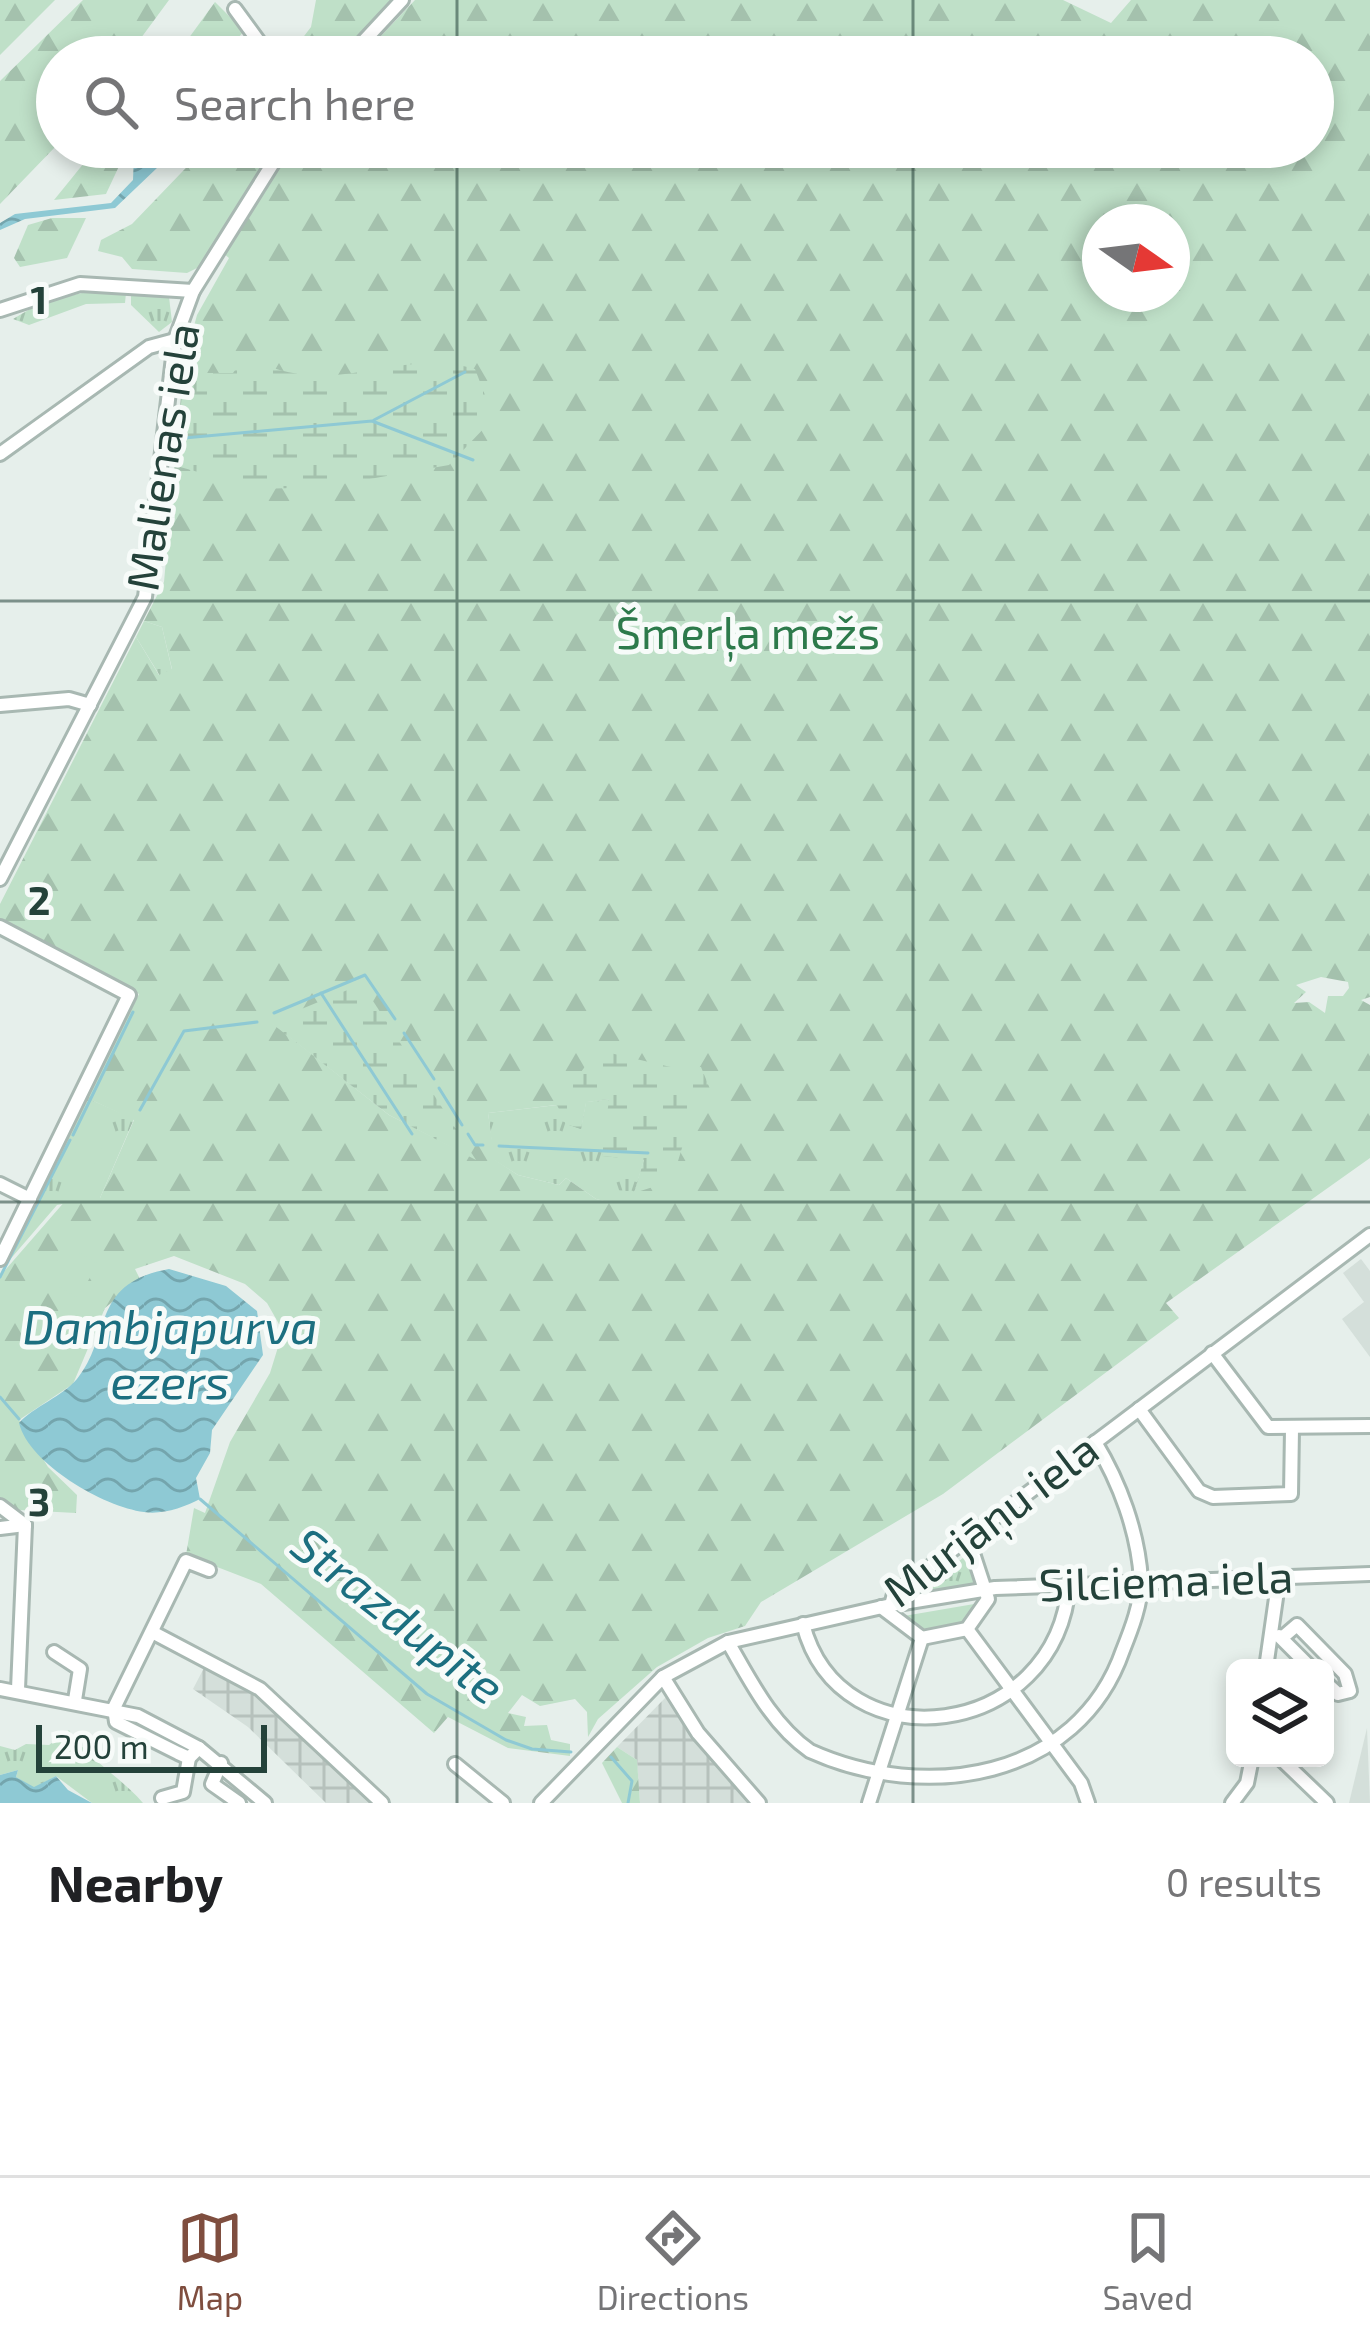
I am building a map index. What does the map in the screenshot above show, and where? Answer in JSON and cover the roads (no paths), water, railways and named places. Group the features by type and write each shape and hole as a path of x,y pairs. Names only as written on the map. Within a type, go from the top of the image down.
{"street":[{"path":"369,36 402,0"},
{"path":"235,9 255,36"},
{"name":"Malienas iela","path":"0,879 135,618 150,574 175,340 193,291 270,168"},
{"path":"0,310 80,284 193,291"},
{"path":"0,454 148,347 175,340"},
{"path":"0,705 69,699 90,705"},
{"path":"0,927 129,995 0,1259"},
{"path":"0,1184 30,1199"},
{"name":"Murjāņu iela","path":"541,1803 663,1677 728,1642 886,1606 968,1538 1370,1235"},
{"path":"1213,1352 1268,1427 1370,1426"},
{"path":"1139,1409 1199,1491 1213,1497 1291,1494 1292,1429"},
{"path":"728,1642 760,1697 808,1750 877,1780 950,1790 1014,1774 1056,1749 1095,1710 1126,1643 1141,1582 1128,1511 1095,1442"},
{"path":"0,1505 25,1525"},
{"path":"0,1528 25,1525"},
{"path":"19,1689 25,1525"},
{"path":"922,1638 967,1629 986,1602 987,1589 968,1538"},
{"path":"114,1708 186,1561 208,1570"},
{"name":"Silciema iela","path":"886,1606 987,1589 1370,1574"},
{"path":"1269,1659 1277,1636 1280,1576"},
{"path":"803,1624 817,1658 840,1684 899,1714 959,1714 1013,1694 1053,1645 1069,1584"},
{"path":"886,1606 922,1638"},
{"path":"1277,1636 1297,1625 1331,1659"},
{"path":"967,1629 1081,1783 1088,1803"},
{"path":"152,1632 260,1688 382,1803"},
{"path":"1277,1636 1301,1659"},
{"path":"869,1803 922,1638"},
{"path":"55,1652 80,1669 75,1700"},
{"path":"1334,1662 1346,1674 1350,1691 1334,1690"},
{"path":"663,1677 698,1733 759,1803"},
{"path":"0,1689 114,1708 221,1763 265,1803"},
{"path":"162,1798 183,1792 194,1753"},
{"path":"221,1763 212,1784 239,1803"},
{"path":"455,1764 502,1803"},
{"path":"1232,1803 1247,1783 1250,1767"},
{"path":"1289,1767 1327,1803"}],"water":[{"path":"133,168 157,168 115,208 25,219 0,230 0,223 15,214 111,203 133,180"},
{"name":"Dambjapurva ezers","path":"169,1269 226,1286 257,1311 263,1355 212,1430 210,1453 196,1478 200,1499 151,1513 109,1502 70,1481 37,1454 19,1423 77,1379 88,1363 106,1313 126,1286"},
{"path":"18,1770 16,1777 34,1787 56,1776 68,1790 92,1803 0,1803 0,1775"}],"waterway":[{"path":"374,420 465,372"},
{"path":"173,439 372,421 473,460"},
{"path":"274,1013 365,975 395,1019"},
{"path":"321,993 412,1134"},
{"path":"73,1135 133,1012"},
{"path":"140,1110 184,1031 257,1022"},
{"path":"404,1033 434,1079"},
{"path":"439,1088 462,1125"},
{"path":"468,1134 475,1145 483,1145"},
{"path":"0,1277 70,1140"},
{"path":"499,1146 648,1153"},
{"path":"0,1397 19,1419"},
{"name":"Strazdupīte","path":"200,1499 427,1694 506,1740 532,1749 571,1752"},
{"name":"Strazdupīte","path":"611,1757 632,1781 628,1803"}],"park label":[{"name":"Šmerļa mežs","path":"748,633"}]}
